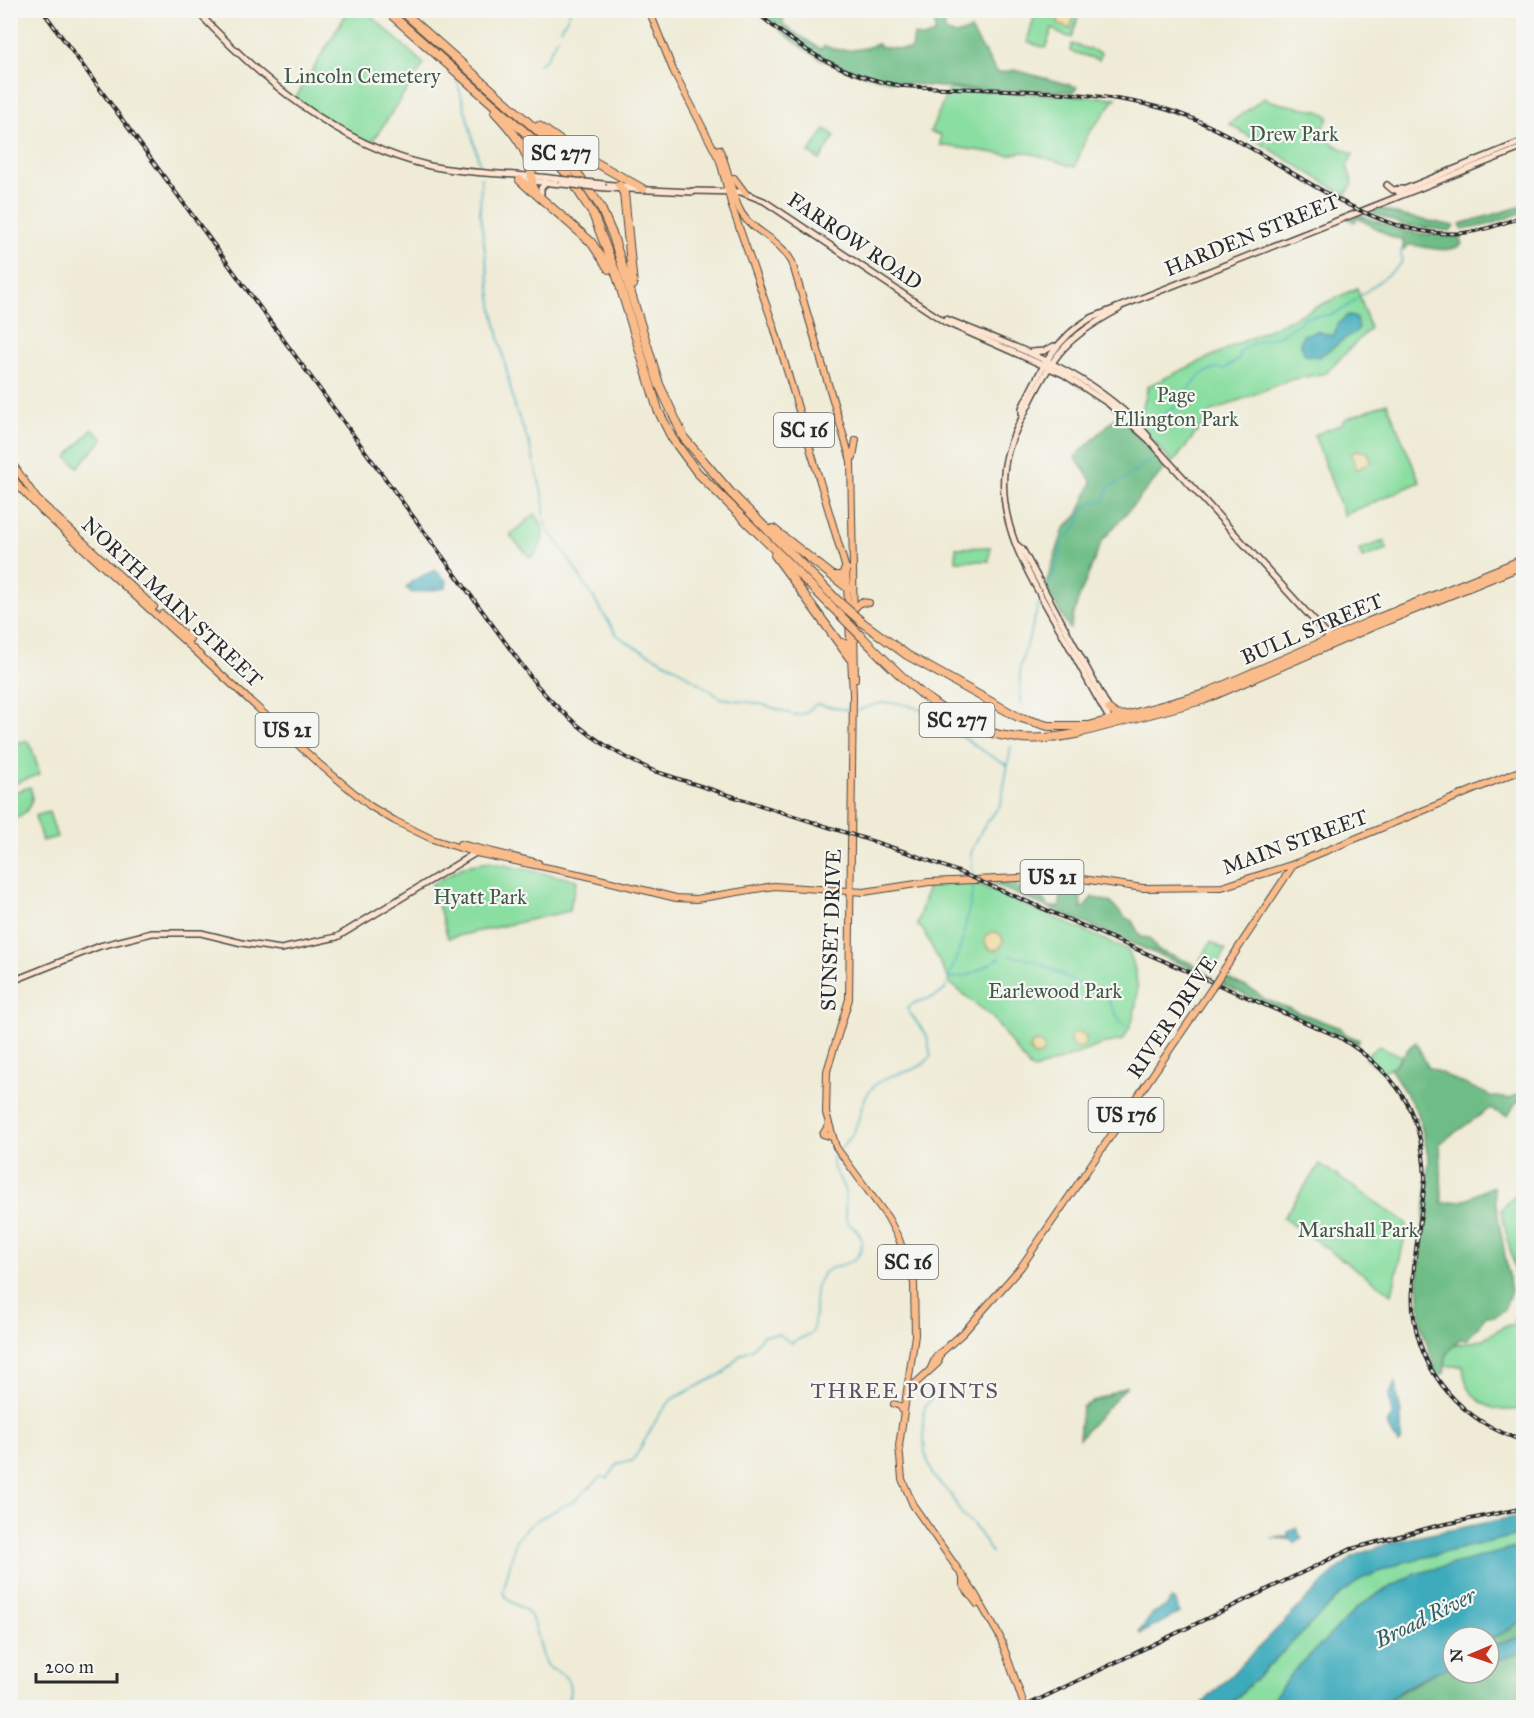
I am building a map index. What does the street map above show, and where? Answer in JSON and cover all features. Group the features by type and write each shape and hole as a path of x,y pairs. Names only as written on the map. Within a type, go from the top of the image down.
{"highway":[{"name":"SC 277","path":"386,10 544,149 574,184 593,214 624,300 642,363 666,427 697,472 839,614 859,638 935,707 969,725 1002,735 1030,738 1080,733 1114,721"},
{"name":"SC 277","path":"401,10 555,146 592,193 613,236 667,407 684,438 740,502 839,602 863,623 907,655 1018,717 1048,726 1087,726 1114,721"},
{"path":"478,78 560,142 641,189"},
{"path":"466,80 514,133 529,164 538,194"},
{"path":"529,164 527,171 518,177 591,242 606,262 624,300"},
{"path":"614,172 620,188 632,278 646,345"},
{"path":"740,502 852,590"},
{"path":"736,511 774,553 850,658"},
{"name":"BULL STREET","path":"1114,721 1203,694 1330,638 1522,564"},
{"name":"BULL STREET","path":"1114,721 1204,700 1522,564"},
{"path":"833,576 842,576 846,569"},
{"path":"829,628 843,645 850,646 859,638"},
{"path":"1110,709 1117,715 1129,715"}],"main road":[{"name":"FARROW ROAD","path":"196,10 258,70 315,114 361,142 428,165 620,188 749,195 784,213 939,317"},
{"name":"SC 16","path":"649,10 673,70 710,139 732,193 746,219 780,245 792,262 843,430"},
{"name":"SC 16","path":"710,139 717,146 729,172 732,207 774,327 852,590"},
{"name":"HARDEN STREET","path":"1394,196 1409,187 1524,141"},
{"name":"HARDEN STREET","path":"1114,721 1017,545 1006,513 1004,485 1007,455 1022,413 1060,342 1086,321 1394,196 1524,147"},
{"path":"729,172 749,195"},
{"name":"FARROW ROAD","path":"533,179 546,183 559,182"},
{"path":"538,194 546,183"},
{"path":"1384,200 1388,194 1387,185 1394,190 1409,187"},
{"path":"738,223 746,219"},
{"name":"HARDEN STREET","path":"1047,363 1083,329 1122,306"},
{"path":"939,317 1027,352 1096,395 1149,440 1330,638"},
{"path":"939,317 1047,363"},
{"path":"1027,352 1044,351 1060,342"},
{"path":"843,430 849,439 858,440 851,466"},
{"name":"SUNSET DRIVE","path":"843,430 851,466 855,567 848,671 853,694"},
{"name":"NORTH MAIN STREET","path":"10,460 37,499 344,781 373,803 419,831 477,851"},
{"name":"NORTH MAIN STREET","path":"12,476 41,510 343,785 402,825 432,839 477,851 676,898 696,899 769,888 852,893"},
{"name":"HARDEN STREET","path":"1017,545 1022,549 1110,709 1114,721"},
{"path":"846,569 850,571 855,567"},
{"name":"SUNSET DRIVE","path":"852,590 859,638 853,694 849,999 827,1071 825,1094 829,1125 823,1134 832,1137 838,1151 888,1218 911,1269 916,1305 910,1368"},
{"path":"855,609 861,602 869,603"},
{"name":"MAIN STREET","path":"852,893 949,881 1062,876 1143,888 1222,887 1294,864 1524,769"},
{"path":"10,982 100,945 152,933 201,933 242,944 282,949 337,937 477,851"},
{"name":"RIVER DRIVE","path":"907,1392 941,1360 940,1356 1020,1268 1294,864"},
{"name":"SC 16","path":"907,1392 910,1368"},
{"path":"910,1368 914,1374 922,1376"},
{"path":"907,1392 899,1446 902,1479 913,1505 963,1578 968,1593 981,1606 1008,1655 1025,1707"},
{"path":"894,1404 900,1406 904,1412"}],"green space":[{"name":"Lincoln Cemetery","path":"348,11 366,11 424,64 370,145 361,142 295,99"},
{"path":"758,11 784,14 783,25 820,49 825,46 845,50 858,49 878,44 881,47 909,50 912,48 914,35 923,38 935,34 934,11 944,11 945,31 956,35 971,30 997,73 1015,70 1077,87 1074,92 978,89 881,79 820,58 795,42"},
{"path":"1036,11 1077,11 1079,14 1072,38 1052,28 1046,48 1027,42"},
{"path":"1072,44 1101,53 1099,60 1070,51"},
{"path":"949,89 1116,98 1086,137 1075,167 1022,152 1009,155 940,145 941,135 930,132"},
{"name":"Drew Park","path":"1264,98 1324,113 1329,117 1320,133 1335,145 1353,154 1347,166 1353,184 1345,195 1229,124"},
{"path":"825,129 835,136 820,160 809,153"},
{"path":"1523,206 1523,212 1492,224 1463,230 1460,224"},
{"path":"1379,208 1399,215 1455,226 1450,231 1403,225 1373,213 1372,209"},
{"path":"1359,215 1406,232 1459,237 1462,244 1443,250 1408,245 1403,250 1403,239 1393,238 1358,218 1354,222 1348,218"},
{"name":"Page Ellington Park","path":"1357,288 1370,328 1326,373 1289,380 1213,411 1173,463 1139,425 1148,386"},
{"path":"1387,403 1420,482 1344,515 1314,435 1342,424 1345,419"},
{"path":"1118,415 1166,467 1102,541 1078,600 1070,629 1045,587 1064,529 1078,515 1092,482 1075,457"},
{"path":"92,429 103,439 78,467 67,457"},
{"path":"535,514 539,519 543,537 542,543 531,558 511,537 511,534"},
{"path":"1384,541 1387,549 1362,558 1359,550"},
{"path":"990,547 989,561 956,561 956,548"},
{"path":"25,741 30,743 40,774 11,785 11,744"},
{"path":"30,787 32,798 27,811 13,819 11,793"},
{"path":"49,812 57,837 42,841 35,816"},
{"name":"Hyatt Park","path":"489,862 577,880 569,911 448,938 432,884 465,866"},
{"name":"Earlewood Park","path":"969,880 1128,950 1133,961 1137,993 1132,1022 1123,1040 1106,1043 1034,1070 1029,1067 992,1017 951,984 923,930 917,925 929,882"},
{"path":"1015,882 1018,889 1027,890 1031,896 1041,897 1049,907 1060,907 1060,892 1063,885 1080,883 1081,908 1085,907 1092,897 1110,902 1132,921 1141,937 1150,938 1157,950 1191,963 1213,978 993,884"},
{"path":"1211,942 1226,950 1215,969 1200,960"},
{"path":"1225,977 1251,989 1264,999 1340,1028 1347,1035 1359,1040 1358,1044 1223,985"},
{"path":"1416,1042 1428,1067 1462,1083 1491,1096 1509,1099 1523,1092 1523,1099 1515,1104 1508,1116 1489,1109 1440,1143 1442,1203 1462,1201 1493,1186 1511,1291 1504,1309 1495,1316 1486,1316 1467,1340 1460,1339 1449,1351 1446,1356 1444,1373 1440,1375 1436,1372 1421,1325 1418,1284 1429,1160 1418,1113 1390,1068"},
{"path":"1379,1046 1402,1056 1396,1065 1383,1072 1364,1057"},
{"name":"Marshall Park","path":"1320,1164 1406,1223 1392,1294 1283,1218"},
{"path":"1523,1174 1523,1408 1501,1410 1482,1403 1475,1396 1465,1378 1463,1366 1449,1366 1444,1362 1450,1346 1481,1340 1506,1325 1513,1325 1521,1297 1501,1210 1517,1193 1518,1180"},
{"path":"1127,1386 1079,1438 1082,1407"},
{"path":"1523,1534 1523,1546 1415,1574 1379,1593 1357,1608 1290,1675 1267,1707 1227,1708 1340,1595 1363,1578 1404,1562"},
{"path":"1523,1621 1523,1636 1501,1643 1501,1634"},
{"path":"1523,1651 1523,1707 1373,1708 1441,1669 1441,1685 1501,1685 1501,1659"}],"sand":[{"path":"1058,11 1075,14 1070,29 1058,24"},
{"path":"1357,450 1367,452 1372,461 1357,470 1351,454"},
{"path":"994,932 1000,935 1003,941 1000,947 994,950 988,947 985,941 988,935"},
{"path":"1078,1032 1084,1034 1086,1040 1084,1046 1078,1048 1072,1046 1070,1040 1072,1034"},
{"path":"1037,1042 1042,1044 1044,1049 1042,1054 1037,1056 1032,1054 1030,1049 1032,1044"}],"water":[{"path":"1348,315 1356,318 1359,329 1319,357 1305,355 1300,343 1303,335 1317,331 1333,336 1339,323"},
{"path":"435,570 447,581 446,588 412,593 406,588 412,581"},
{"path":"1395,1383 1401,1414 1401,1441 1398,1444 1387,1424 1392,1415 1389,1396"},
{"path":"1523,1515 1523,1534 1404,1562 1363,1578 1340,1595 1227,1707 1199,1707 1328,1578 1352,1557 1392,1542"},
{"path":"1296,1528 1302,1539 1295,1543 1289,1539 1272,1538 1288,1537 1288,1532"},
{"name":"Broad River","path":"1523,1546 1523,1621 1501,1634 1501,1625 1441,1625 1441,1670 1422,1678 1374,1707 1341,1709 1267,1707 1290,1675 1357,1608 1379,1593 1415,1574"},
{"path":"1171,1599 1176,1601 1179,1613 1140,1634 1139,1632 1153,1613 1167,1606"},
{"path":"1523,1636 1523,1651 1501,1659 1501,1643"}],"waterway":[{"path":"561,29 571,10"},
{"path":"539,64 545,60 558,37"},
{"path":"457,80 481,169"},
{"path":"481,178 480,213 493,311 515,408 529,443 543,496 545,524 548,532 556,539 617,635 633,646 673,666 721,698 761,704 795,715 804,714 816,704 848,710"},
{"path":"1164,431 1165,414 1187,399 1188,390 1199,376 1215,368 1225,369 1240,358 1239,352 1255,342 1276,337 1301,322 1303,317 1330,315 1342,310 1399,266 1402,261 1401,250"},
{"path":"1050,591 1048,584 1057,565 1064,538 1076,527 1085,509 1089,504 1104,501 1109,486 1122,481 1157,455"},
{"path":"1020,705 1020,667 1040,601"},
{"path":"858,711 879,704 900,704 919,709 990,756 1008,765"},
{"path":"973,876 971,853 982,829 1001,804 1011,746"},
{"path":"841,1148 854,1132 864,1101 874,1086 888,1077 918,1067 931,1056 927,1036 907,1009 915,1003 936,996 945,989 962,942 974,885"},
{"path":"1009,955 1035,961"},
{"path":"949,979 970,975 1000,958"},
{"path":"1037,962 1074,981"},
{"path":"1077,983 1106,997 1120,1021 1127,1026"},
{"path":"563,1708 569,1696 570,1686 566,1678 546,1665 530,1615 509,1600 503,1592 516,1540 538,1519 574,1501 601,1477 608,1478 618,1463 633,1461 659,1415 672,1399 724,1373 740,1355 753,1348 763,1335 779,1334 791,1343 812,1333 817,1288 822,1275 827,1270 853,1260 858,1256 861,1248 860,1235 847,1221 845,1193 834,1167 833,1158 838,1151"},
{"path":"929,1390 932,1398 925,1407 923,1420 925,1453 933,1476 950,1494 963,1516 973,1524 992,1553"},
{"path":"10,1699 14,1708"}],"railway":[{"path":"42,10 535,683 575,723 620,754 654,771 909,853 959,872 1339,1037 1376,1064 1402,1095 1412,1113 1423,1154 1424,1194 1415,1260 1413,1310 1424,1355 1435,1375 1464,1408 1482,1422 1524,1441"},
{"path":"754,10 805,49 841,68 881,82 902,86 1068,93 1134,102 1165,109 1202,123 1239,141 1312,185 1386,221 1424,231 1463,233 1486,229 1524,216"},
{"path":"1021,1708 1351,1549 1436,1526 1524,1508"}],"district":[{"name":"THREE POINTS","path":"905,1390"}]}
